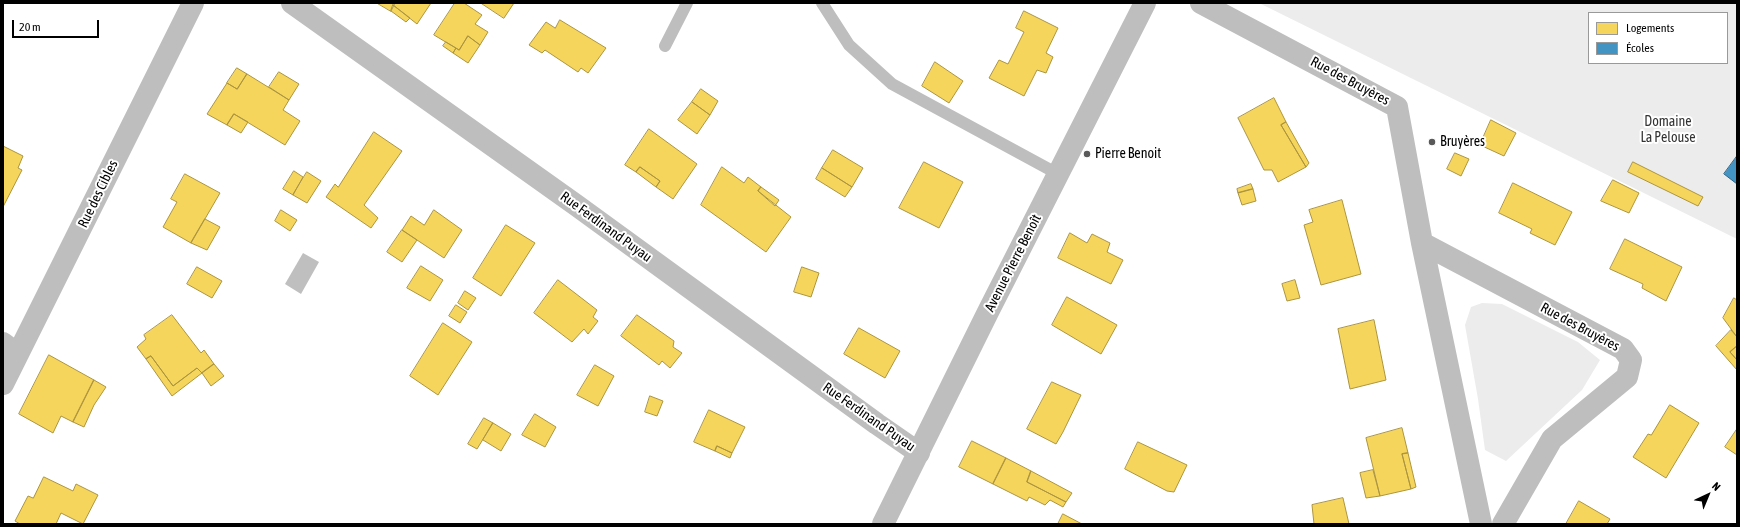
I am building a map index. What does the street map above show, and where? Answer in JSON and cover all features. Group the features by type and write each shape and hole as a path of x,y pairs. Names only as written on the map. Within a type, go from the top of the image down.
{"street":[{"name":"Rue des Cibles","path":"3,384 11,348 193,3"},
{"name":"Rue Ferdinand Puyau","path":"292,3 576,204 876,424 919,453"},
{"name":"Avenue Pierre Benoît","path":"883,524 1145,3"},
{"name":"Rue des Bruyères","path":"1201,3 1397,107 1422,243 1481,524"},
{"name":"Rue des Bruyères","path":"1422,243 1623,349 1631,360 1626,378 1552,439 1503,524"}],"lane":[{"path":"665,46 687,3"},
{"path":"822,3 849,45 892,84 1058,174"}],"green space":[{"name":"Domaine La Pelouse","path":"1259,3 1737,3 1737,239"},
{"path":"1482,303 1502,304 1578,342 1600,360 1582,390 1506,461 1485,450 1465,325 1471,307"}],"shaded area":[{"path":"303,253 319,262 301,294 285,284"}],"building: Logements":[{"path":"377,3 395,3 391,11"},
{"path":"395,3 431,3 417,24 393,5"},
{"path":"455,3 464,3 482,15 475,24 488,32 480,45 468,36 459,50 434,35"},
{"path":"481,3 514,3 504,18"},
{"path":"393,5 410,18 406,22 391,11"},
{"path":"1024,11 1058,28 1046,53 1053,57 1046,73 1037,70 1024,96 989,78 999,60 1008,64 1024,32 1016,28"},
{"path":"560,20 606,48 588,73 581,68 578,72 545,50 542,53 529,45 546,22 555,28"},
{"path":"468,36 480,45 468,63 453,53 456,48 459,50"},
{"path":"446,42 456,48 453,53 443,46"},
{"path":"935,62 963,81 949,103 922,86"},
{"path":"237,68 247,74 237,89 227,83"},
{"path":"279,72 299,84 289,100 269,87"},
{"path":"247,74 289,100 283,110 300,121 285,145 234,114 227,125 207,114 227,83 237,89"},
{"path":"701,89 718,101 710,115 692,102"},
{"path":"1274,98 1286,122 1281,125 1306,167 1278,182 1272,170 1264,170 1238,118"},
{"path":"692,102 710,115 697,134 678,120"},
{"path":"234,114 248,122 241,133 227,125"},
{"path":"1491,120 1516,133 1504,156 1480,145"},
{"path":"1286,122 1309,163 1306,167 1281,125"},
{"path":"649,129 697,164 673,199 656,187 660,181 640,167 636,172 625,165"},
{"path":"374,132 402,151 364,205 378,218 371,228 326,197 335,184 338,187"},
{"path":"3,146 23,156 18,168 22,170 3,207"},
{"path":"833,150 863,168 852,187 822,168"},
{"path":"1455,153 1469,159 1461,176 1447,169"},
{"path":"924,162 963,182 939,228 899,208"},
{"path":"1633,162 1703,197 1698,206 1628,172"},
{"path":"640,167 660,181 656,187 636,172"},
{"path":"722,167 744,183 748,177 761,187 758,191 791,217 766,252 701,205"},
{"path":"822,168 852,187 845,197 816,179"},
{"path":"294,171 303,177 293,195 283,189"},
{"path":"307,172 321,181 307,203 293,195"},
{"path":"185,174 220,193 191,243 163,227 177,202 171,199"},
{"path":"1613,180 1639,193 1629,213 1601,201"},
{"path":"1513,183 1572,212 1555,245 1530,233 1532,229 1499,213"},
{"path":"1251,184 1253,189 1238,193 1237,189"},
{"path":"761,187 779,200 775,206 758,191"},
{"path":"1253,189 1256,201 1242,205 1238,193"},
{"path":"1342,200 1361,274 1321,285 1304,225 1313,222 1309,210"},
{"path":"281,210 297,220 290,231 275,221"},
{"path":"434,210 462,230 444,258 402,230 411,216 424,225"},
{"path":"205,219 220,227 207,250 191,243"},
{"path":"506,225 535,243 501,296 473,278"},
{"path":"402,230 417,240 402,262 387,252"},
{"path":"1070,233 1087,243 1092,234 1110,243 1107,252 1123,260 1111,284 1058,258"},
{"path":"1625,239 1682,267 1666,301 1642,288 1643,284 1610,269"},
{"path":"421,266 443,280 430,301 407,288"},
{"path":"197,267 222,281 212,298 187,284"},
{"path":"802,267 819,273 811,297 794,292"},
{"path":"558,280 597,310 593,317 598,321 588,334 584,329 572,342 534,313"},
{"path":"1295,280 1300,298 1287,301 1282,284"},
{"path":"465,291 476,298 468,310 458,303"},
{"path":"1067,297 1117,325 1101,354 1052,325"},
{"path":"1734,298 1737,300 1737,337 1723,318"},
{"path":"456,305 467,312 460,323 449,316"},
{"path":"172,315 201,353 204,350 214,364 202,373 197,368 173,386 151,356 146,359 137,347 146,339 144,335"},
{"path":"637,315 674,341 673,347 682,353 670,368 662,361 659,365 621,336"},
{"path":"1374,320 1386,380 1350,389 1338,329"},
{"path":"443,323 472,342 438,395 410,376"},
{"path":"859,328 900,351 885,378 844,354"},
{"path":"1731,330 1737,337 1737,346 1730,352 1737,360 1737,370 1716,346"},
{"path":"1737,346 1737,360 1730,352"},
{"path":"49,355 94,380 73,422 61,416 53,433 19,414"},
{"path":"151,356 173,386 197,368 202,373 172,396 146,359"},
{"path":"214,364 224,376 211,386 202,373"},
{"path":"595,365 614,376 598,406 577,395"},
{"path":"94,380 106,387 94,405 84,427 73,422"},
{"path":"1052,382 1081,395 1056,444 1027,429"},
{"path":"650,396 663,401 657,416 645,412"},
{"path":"1670,405 1699,423 1666,478 1633,457 1648,434 1651,435"},
{"path":"709,410 745,427 732,453 717,446 715,451 694,442"},
{"path":"535,414 556,427 545,447 522,435"},
{"path":"484,418 493,423 477,449 468,444"},
{"path":"493,423 511,434 501,451 483,440"},
{"path":"1402,428 1408,453 1402,454 1411,489 1380,496 1366,438"},
{"path":"1737,429 1737,455 1725,447"},
{"path":"972,441 1006,458 993,484 959,467"},
{"path":"1138,442 1187,465 1174,492 1167,491 1125,469"},
{"path":"717,446 732,453 730,458 715,451"},
{"path":"1408,453 1416,487 1411,489 1402,454"},
{"path":"1006,458 1031,471 1027,482 1066,502 1063,507 1050,500 1045,505 1029,497 1027,501 993,484"},
{"path":"1373,470 1380,496 1366,498 1360,473"},
{"path":"1031,471 1072,493 1066,502 1027,482"},
{"path":"44,477 73,491 76,484 98,495 83,524 61,513 56,524 20,524 15,521 28,496 33,498"},
{"path":"1343,498 1349,524 1314,524 1312,505"},
{"path":"1579,501 1610,519 1607,524 1566,524"},
{"path":"1063,514 1082,524 1058,524"}],"building: Écoles":[{"path":"1737,156 1737,184 1724,174"}],"place":[{"name":"Bruyères","path":"1432,142"},
{"name":"Pierre Benoit","path":"1087,154"}]}
